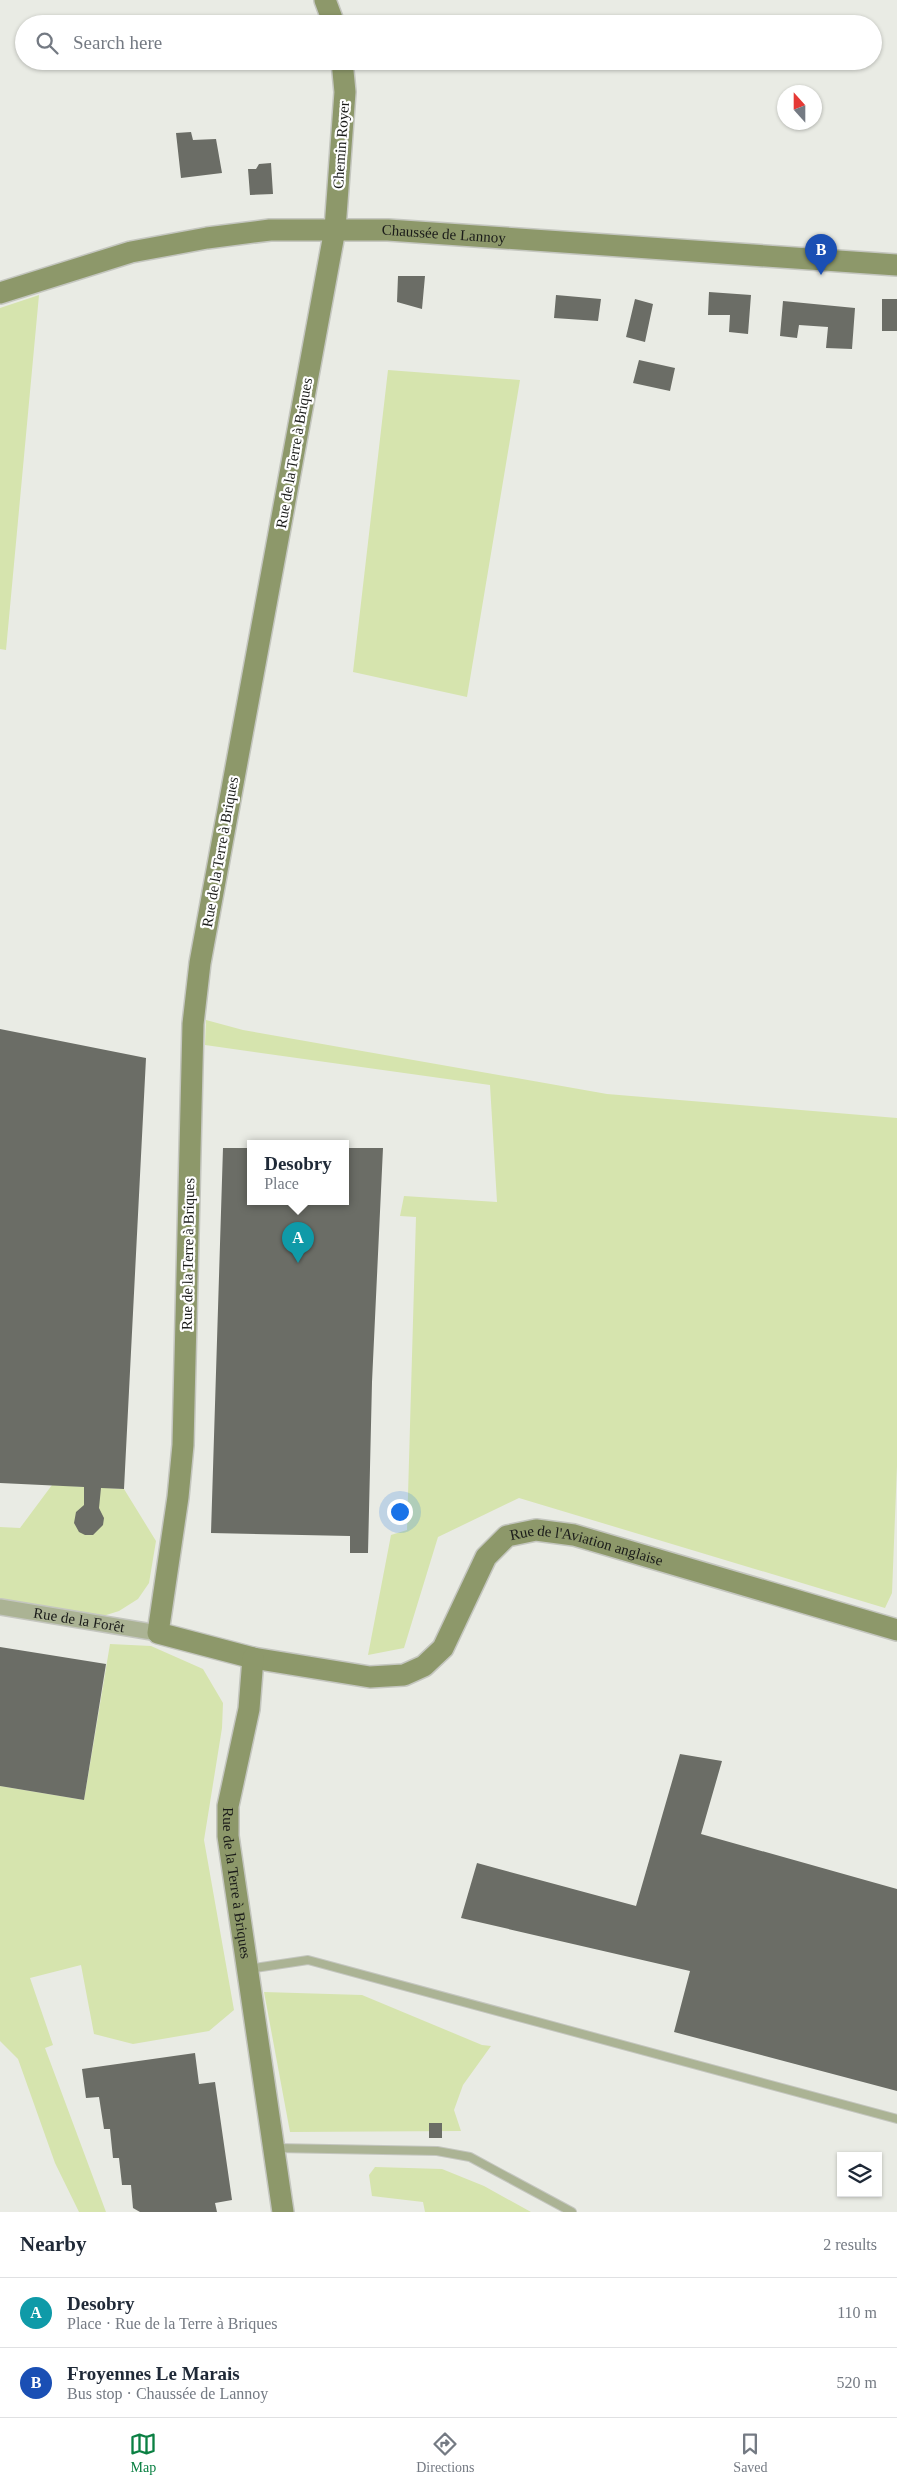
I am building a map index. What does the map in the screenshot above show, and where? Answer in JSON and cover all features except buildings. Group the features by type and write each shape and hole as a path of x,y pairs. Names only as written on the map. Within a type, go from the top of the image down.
{"main road":[{"path":"325,0 331,15"},
{"name":"Chemin Royer","path":"335,229 345,92 343,70"},
{"name":"Rue de la Terre à Briques","path":"158,1633 183,1445 193,1024 200,963 335,229"},
{"name":"Chaussée de Lannoy","path":"0,293 131,252 207,238 261,231 388,230 897,265"},
{"name":"Rue de l'Aviation anglaise","path":"253,1658 370,1677 404,1675 424,1666 443,1648 486,1557 507,1536 536,1530 574,1535 897,1630"},
{"path":"158,1633 253,1658"},
{"name":"Rue de la Terre à Briques","path":"253,1658 249,1709 228,1806 228,1836 283,2212"}],"street":[{"name":"Rue de la Forêt","path":"0,1607 158,1633"}],"lane":[{"path":"248,1969 308,1960 897,2119"},
{"path":"273,2148 437,2151 470,2157 572,2212"}],"green space":[{"path":"39,295 6,650 0,649 0,308"},
{"path":"388,370 520,380 467,697 353,672"},
{"path":"206,1020 243,1030 607,1094 897,1118 897,1466 892,1593 885,1608 519,1498 438,1537 404,1648 368,1655 391,1535 407,1530 416,1217 400,1216 404,1196 497,1202 490,1085 205,1045"},
{"path":"52,1485 124,1489 156,1541 149,1583 138,1599 119,1611 100,1617 0,1601 0,1527 20,1528"},
{"path":"110,1644 151,1646 203,1669 223,1703 222,1728 204,1840 234,2010 209,2031 133,2044 94,2034 81,1965 30,1978 53,2045 45,2048 106,2212 79,2212 55,2163 18,2059 0,2041 0,1786 84,1800"},
{"path":"264,1992 362,1995 482,2045 491,2046 463,2085 454,2110 461,2131 290,2132"},
{"path":"375,2167 442,2169 484,2186 531,2212 425,2212 423,2202 372,2196 369,2175"}],"place":[{"name":"Froyennes Le Marais","path":"821,275"},
{"name":"Desobry","path":"298,1263"}]}
